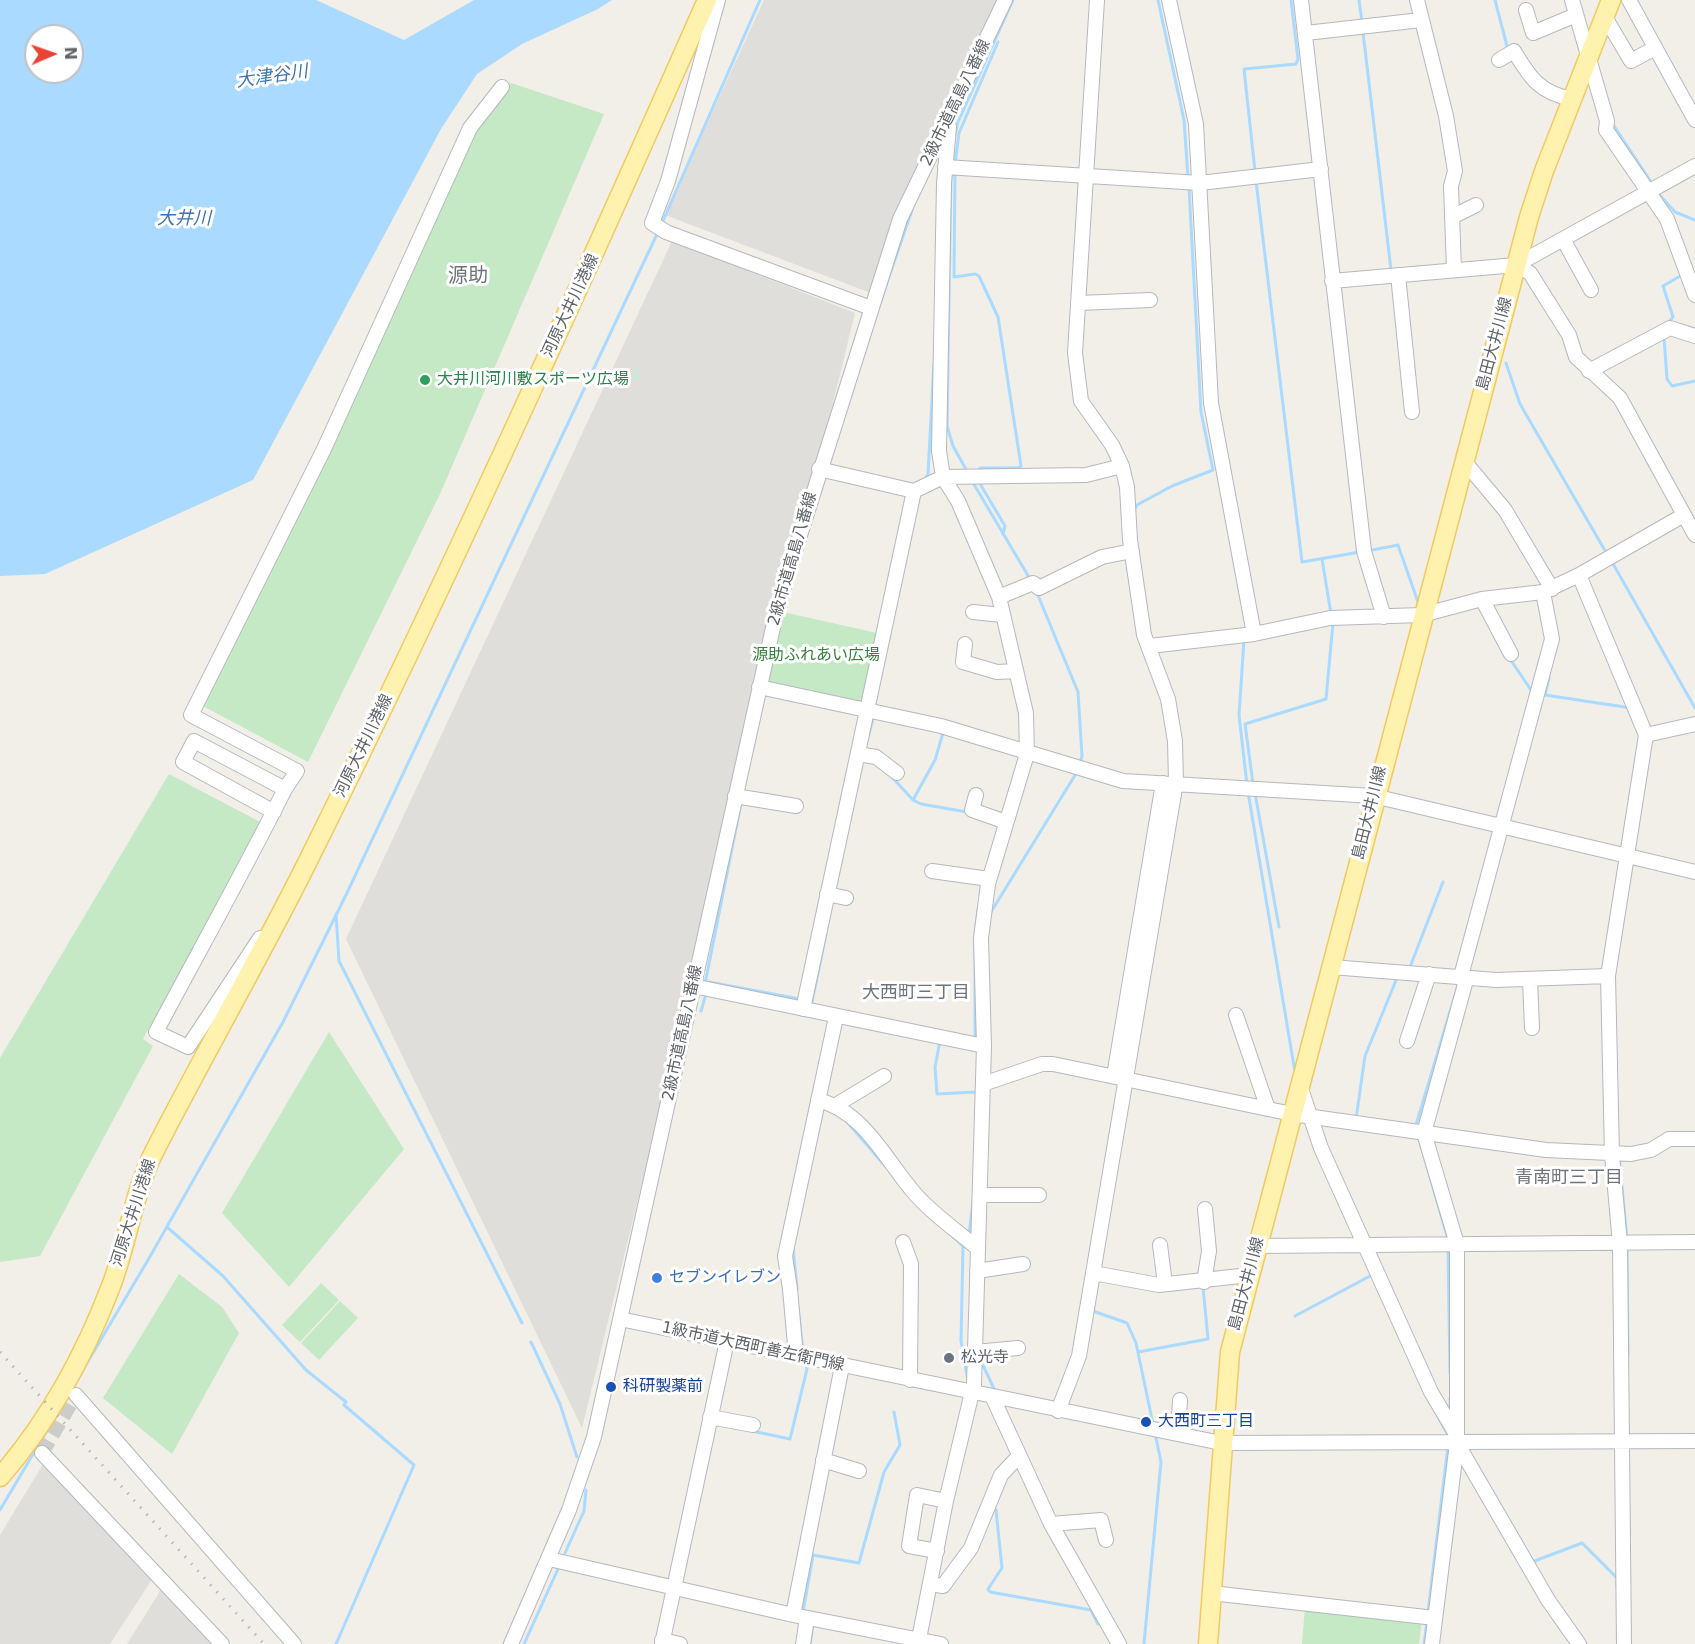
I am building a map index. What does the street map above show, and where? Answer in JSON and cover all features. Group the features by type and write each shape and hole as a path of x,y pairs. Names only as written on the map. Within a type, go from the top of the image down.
{"main road":[{"name":"河原大井川港線","path":"0,1477 22,1450 64,1387 112,1285 153,1154 269,936 392,689 650,134 707,0"},
{"name":"島田大井川線","path":"1208,1644 1221,1443 1230,1352 1257,1246 1301,1115 1300,1084 1374,796 1516,265 1544,171 1608,8"}],"street":[{"path":"718,0 668,181 652,223 666,232 871,308"},
{"name":"2級市道高島八番線","path":"620,1319 778,605 819,469 900,219 1005,0"},
{"path":"1058,1411 1079,1356 1120,1077 1176,741 1168,699 1144,635 1132,551 1127,487 1122,465 1112,445 1082,401 1075,353 1097,0"},
{"path":"1169,0 1196,124 1211,403 1254,634"},
{"path":"1301,0 1364,551 1384,617"},
{"path":"1417,0 1446,116 1455,171 1450,186 1454,270"},
{"path":"1572,0 1607,121 1606,130 1667,219 1695,296"},
{"path":"1629,0 1695,120"},
{"path":"1608,8 1631,61 1656,48"},
{"path":"1526,10 1533,33 1576,15"},
{"path":"1306,33 1421,20"},
{"path":"1499,60 1514,51 1530,78 1554,96 1572,99"},
{"path":"269,936 262,936 188,1047 156,1032 285,789 297,771 191,715 324,448 470,128 502,87"},
{"path":"919,1642 946,1501 971,1392 975,1352 976,1247 980,1195 984,1046 981,938 989,879 1026,754 1026,713 999,597 958,501 943,477 939,452 945,167 949,120"},
{"path":"1332,281 1516,265 1651,193 1695,166"},
{"path":"945,167 1200,183 1321,169"},
{"path":"1452,217 1476,205"},
{"path":"1563,239 1591,290"},
{"path":"1516,265 1530,273 1569,335 1576,357 1620,398 1695,535"},
{"path":"1398,275 1412,412"},
{"path":"1079,303 1150,300"},
{"path":"1589,371 1670,328 1695,336"},
{"path":"1432,1644 1456,1439 1457,1244 1424,1133 1466,984 1461,976 1503,826 1551,639 1547,590 1504,510 1464,461"},
{"path":"819,469 914,491 943,477 1086,475 1122,465"},
{"path":"803,1009 914,491"},
{"path":"1150,646 1254,634 1330,618 1422,615 1482,599 1547,590 1579,575 1684,515"},
{"path":"999,597 1033,583 1040,588 1102,556 1132,551"},
{"path":"1579,575 1646,735 1608,976 1612,1155 1620,1244 1624,1441 1624,1644"},
{"path":"1482,599 1511,654"},
{"path":"973,612 1002,615"},
{"path":"966,644 963,662 997,672 1016,671"},
{"path":"759,687 942,726 1026,754 1123,781 1374,796 1695,872"},
{"path":"1646,735 1695,724"},
{"path":"274,812 183,762 194,741 285,789"},
{"path":"858,754 876,757 897,773"},
{"path":"976,795 972,810 1006,822"},
{"path":"735,796 796,807"},
{"path":"932,871 989,879"},
{"path":"827,894 846,898"},
{"path":"1331,967 1496,980 1608,976"},
{"path":"1407,1041 1429,974"},
{"path":"1530,979 1532,1028"},
{"path":"693,986 984,1046"},
{"path":"1236,1015 1268,1109"},
{"path":"796,1356 785,1256 836,1017"},
{"path":"983,1084 1042,1064 1120,1077 1301,1115 1546,1150 1631,1155 1651,1150 1669,1139 1695,1139"},
{"path":"836,1105 884,1076"},
{"path":"818,1100 836,1105 858,1121 922,1201 976,1247"},
{"path":"1301,1115 1365,1245 1431,1392 1548,1600 1579,1644"},
{"path":"980,1195 1039,1195"},
{"path":"1204,1282 1209,1251 1205,1209"},
{"path":"903,1242 911,1264 910,1380"},
{"path":"1257,1246 1695,1242"},
{"path":"1160,1245 1166,1284"},
{"path":"977,1271 1023,1264"},
{"path":"1093,1273 1166,1284 1204,1282 1249,1275"},
{"path":"511,1644 549,1559 594,1437 620,1319"},
{"name":"1級市道大西町善左衛門線","path":"620,1319 1221,1443 1456,1439 1695,1441"},
{"path":"680,1644 662,1642 727,1341"},
{"path":"975,1352 1018,1348"},
{"path":"793,1615 842,1366"},
{"path":"76,1395 294,1644"},
{"path":"992,1396 1018,1457 1051,1524 1119,1644"},
{"path":"1178,1434 1180,1401"},
{"path":"710,1417 753,1425"},
{"path":"42,1453 222,1644"},
{"path":"930,1584 943,1586 971,1548 1001,1475 1018,1457"},
{"path":"823,1460 859,1471"},
{"path":"937,1551 909,1546 917,1495 946,1501"},
{"path":"1051,1524 1101,1520 1106,1540"},
{"path":"549,1559 673,1589 919,1642 941,1644"},
{"path":"1211,1593 1435,1618"},
{"path":"803,1644 807,1618"}],"shaded area":[{"path":"764,0 1000,0 876,295 665,215"},
{"path":"672,241 855,313 582,1428 346,939"},
{"path":"45,1461 153,1578 110,1644 0,1644 0,1535"},
{"path":"162,1588 213,1644 127,1644"}],"green space":[{"name":"大井川河川敷スポーツ広場","path":"511,83 604,114 440,494 308,762 201,705 485,100"},
{"name":"源助ふれあい広場","path":"783,612 877,633 864,702 768,684"},
{"path":"169,774 262,823 143,1039 153,1046 40,1256 0,1262 0,1058"},
{"path":"329,1032 404,1149 289,1287 222,1213"},
{"path":"179,1274 222,1307 239,1333 172,1454 103,1398"},
{"path":"321,1283 339,1300 300,1342 282,1325"},
{"path":"340,1301 358,1318 319,1360 301,1343"},
{"path":"1305,1607 1422,1620 1419,1644 1302,1644"}],"water":[{"name":"大井川","path":"0,0 316,0 404,40 474,0 612,0 598,9 522,44 477,74 441,129 253,480 45,574 0,576"}],"waterway":[{"path":"662,223 760,0"},
{"path":"954,139 958,122 1013,0"},
{"path":"1158,0 1184,120 1188,178"},
{"path":"1255,171 1244,69 1296,64 1298,59 1291,0"},
{"path":"1359,0 1362,22"},
{"path":"1495,0 1508,50"},
{"path":"1363,32 1391,270"},
{"path":"955,164 959,133 998,42"},
{"path":"1612,123 1653,185"},
{"path":"955,171 954,277 975,274 979,276 998,317 1021,466 1018,468 980,468 979,473"},
{"path":"951,172 947,426 953,446 968,473"},
{"path":"1256,181 1302,562 1360,552"},
{"path":"1134,510 1137,505 1172,486 1213,470 1201,412 1189,188"},
{"path":"1656,191 1675,212 1695,220"},
{"path":"880,303 912,210"},
{"path":"0,1510 148,1260 283,1022 346,895 658,232"},
{"path":"1667,324 1673,317 1663,286 1682,275"},
{"path":"1664,337 1667,379 1672,386 1695,381"},
{"path":"925,480 928,474 934,362"},
{"path":"1506,363 1520,404 1607,554"},
{"path":"972,481 1030,579"},
{"path":"979,482 1005,526 1003,534"},
{"path":"1367,551 1398,545 1418,602 1417,607"},
{"path":"1126,556 1130,582"},
{"path":"1322,559 1331,614"},
{"path":"1612,562 1695,708"},
{"path":"1037,593 1078,692 1082,756 1080,763"},
{"path":"1253,784 1245,724 1326,699 1333,623"},
{"path":"1244,640 1239,715 1247,785"},
{"path":"1510,659 1533,693"},
{"path":"1549,678 1545,695 1631,708"},
{"path":"868,737 874,715"},
{"path":"891,776 913,800 935,760 943,733"},
{"path":"991,912 1077,772"},
{"path":"1248,792 1295,1072"},
{"path":"1255,793 1279,927"},
{"path":"913,800 921,804 967,812"},
{"path":"705,984 741,803"},
{"path":"1410,967 1443,882"},
{"path":"975,933 978,910"},
{"path":"336,914 339,961 522,1323"},
{"path":"809,1001 812,1002 826,934"},
{"path":"973,1039 975,1039 975,943"},
{"path":"1356,1119 1365,1056 1397,978"},
{"path":"708,985 709,982 800,999"},
{"path":"1416,1125 1458,985"},
{"path":"701,1011 706,994"},
{"path":"940,1041 935,1067 937,1094 975,1092 977,1095"},
{"path":"847,1122 886,1167"},
{"path":"1419,1139 1448,1239"},
{"path":"1619,1156 1627,1240"},
{"path":"969,1235 973,1201"},
{"path":"167,1227 223,1276 306,1370 346,1402 344,1405 414,1465 336,1644"},
{"path":"950,1234 963,1246"},
{"path":"1627,1246 1628,1356"},
{"path":"963,1247 961,1341 968,1381 970,1381"},
{"path":"793,1248 797,1289"},
{"path":"1448,1248 1450,1374"},
{"path":"1295,1316 1372,1275"},
{"path":"1138,1352 1208,1339 1203,1287"},
{"path":"798,1307 803,1352"},
{"path":"1090,1310 1127,1323 1136,1343 1153,1424"},
{"path":"531,1342 560,1404 577,1457"},
{"path":"982,1356 982,1363 995,1391"},
{"path":"752,1431 790,1439 807,1369 805,1361"},
{"path":"1450,1398 1450,1413"},
{"path":"1430,1402 1450,1439"},
{"path":"803,1612 813,1555 859,1563 884,1472 900,1445 894,1412"},
{"path":"1144,1644 1161,1462 1155,1433"},
{"path":"1428,1612 1448,1446"},
{"path":"565,1553 584,1511 586,1490"},
{"path":"996,1510 1002,1568 988,1589 990,1592 1091,1610 1098,1624"},
{"path":"1532,1562 1582,1543 1617,1578 1617,1588"},
{"path":"524,1644 558,1569"},
{"path":"1424,1644 1427,1622"},
{"path":"810,1644 813,1624"}],"tunnel":[{"path":"42,1453 76,1395"}],"railway":[{"path":"0,1352 264,1644"}],"place":[{"name":"大井川河川敷スポーツ広場","path":"425,380"},
{"name":"セブンイレブン","path":"657,1278"},
{"name":"松光寺","path":"949,1358"},
{"name":"科研製薬前","path":"611,1387"},
{"name":"大西町三丁目","path":"1146,1422"}],"district":[{"name":"源助","path":"468,277"},
{"name":"大西町三丁目","path":"916,993"},
{"name":"青南町三丁目","path":"1569,1178"}],"water label":[{"name":"大津谷川","path":"272,77"}]}
